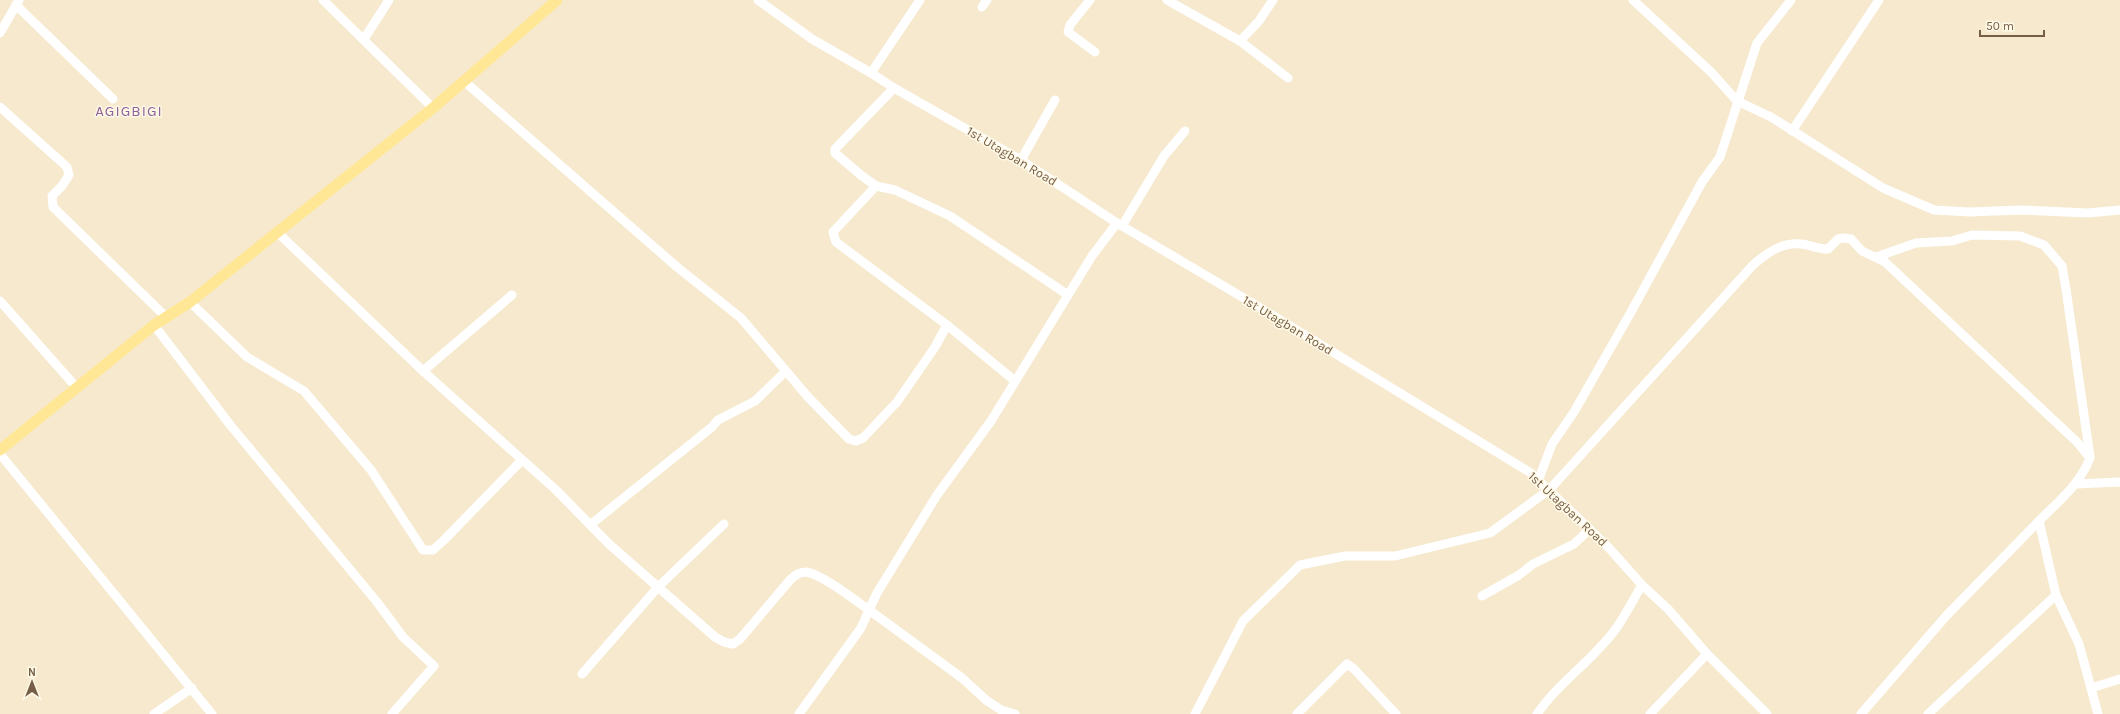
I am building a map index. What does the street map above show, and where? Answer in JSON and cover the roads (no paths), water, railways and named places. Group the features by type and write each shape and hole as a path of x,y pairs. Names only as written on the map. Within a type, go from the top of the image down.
{"main road":[{"path":"0,450 154,325 190,302 433,108 465,82 557,0"}],"street":[{"path":"323,0 433,108"},
{"path":"364,39 389,0"},
{"path":"872,73 920,0"},
{"path":"1090,0 1070,25 1068,32 1094,52"},
{"path":"1240,41 1258,21 1273,0"},
{"path":"1633,0 1711,72 1737,101 1771,117 1883,188 1934,210 1970,212 2020,210 2088,213 2120,210"},
{"path":"1538,481 1552,444 1574,412 1702,182 1720,157 1757,43 1791,0"},
{"path":"1792,131 1879,0"},
{"name":"1st Utagban Road","path":"760,1 812,39 872,73 894,88 1021,160 1120,225 1259,307 1524,469 1550,490 1590,529 1642,585 1668,609 1707,654 1767,714"},
{"path":"0,33 18,2 113,99"},
{"path":"1172,2 1240,41 1288,78"},
{"path":"465,82 671,261 741,318 808,397 849,439 856,441 863,438 897,402 935,347 947,325"},
{"path":"894,88 836,149 835,152 862,176 876,186 895,190 950,216 1068,295"},
{"path":"1021,160 1055,100"},
{"path":"0,108 67,167 69,175 62,186 52,196 53,207 166,317"},
{"path":"799,714 861,628 876,593 937,495 991,421 1092,256 1120,225 1164,156 1185,131"},
{"path":"876,186 833,232 836,242 947,325 1016,381"},
{"path":"278,232 423,371 556,490 609,544 659,586 715,637 724,642 733,644 740,639 790,580 798,573 806,572 817,575 869,610 962,678 986,700 1001,710 1015,714"},
{"path":"1861,714 1947,615 2076,484 2085,471 2090,458 2062,266 2044,245 2020,236 1972,235 1952,241 1916,243 1876,257"},
{"path":"1195,714 1243,622 1300,565 1345,556 1395,556 1490,533 1550,490 1753,265 1769,251 1785,245 1806,245 1817,249 1828,248 1838,239 1851,239 1862,251 1885,262 2077,442 2090,458"},
{"path":"423,371 512,295"},
{"path":"0,301 77,388"},
{"path":"190,302 246,357 304,391 371,470 423,550 433,550 522,460"},
{"path":"154,325 232,426 377,602 402,636 434,666 392,714"},
{"path":"590,525 712,427 718,420 755,401 786,371"},
{"path":"0,454 212,714"},
{"path":"2076,484 2120,482"},
{"path":"2039,521 2056,596 2079,644 2098,714"},
{"path":"582,674 659,586 724,524"},
{"path":"1482,596 1519,575 1533,564 1574,544 1590,529"},
{"path":"1537,714 1549,696 1592,656 1615,630 1642,585"},
{"path":"1928,714 2056,596"},
{"path":"1650,714 1707,654"},
{"path":"1297,714 1347,664 1354,669 1396,714"},
{"path":"2091,688 2120,678"},
{"path":"154,714 192,688"}],"district":[{"name":"AGIGBIGI","path":"129,111"}]}
